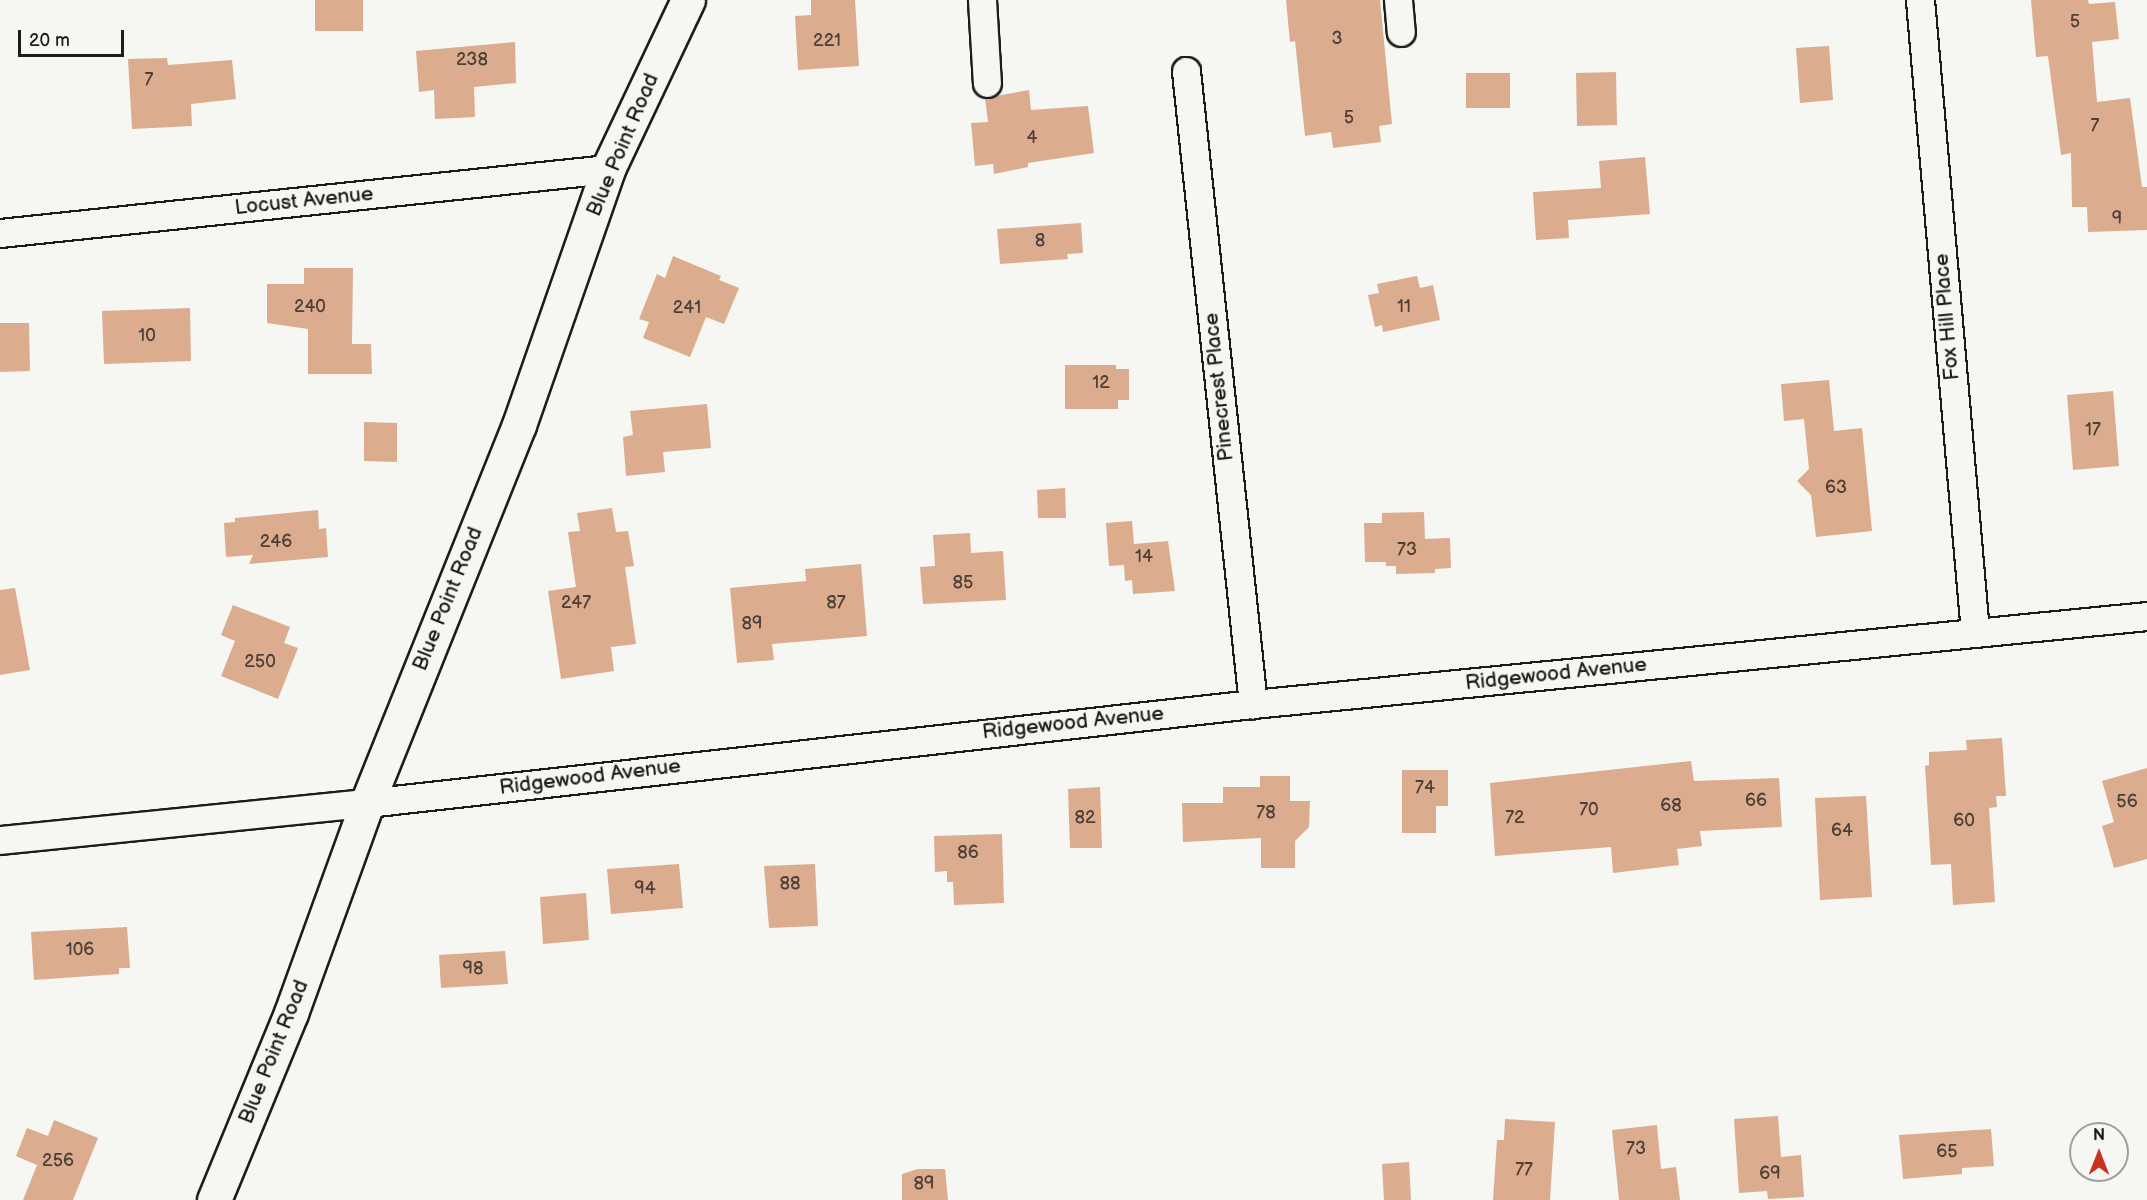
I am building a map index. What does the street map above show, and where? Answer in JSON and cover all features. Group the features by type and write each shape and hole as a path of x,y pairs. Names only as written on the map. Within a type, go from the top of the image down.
{"street":[{"name":"Blue Point Road","path":"214,1200 291,1013 367,804 519,425 608,169 688,0"},
{"path":"982,0 987,83"},
{"path":"1398,0 1401,32"},
{"name":"Fox Hill Place","path":"1920,0 1975,633"},
{"name":"Pinecrest Place","path":"1186,71 1252,704"},
{"name":"Locust Avenue","path":"0,233 608,169"},
{"name":"Ridgewood Avenue","path":"0,840 367,804 1252,704 2147,616"}],"building":[{"path":"315,0 363,0 363,31 315,31"},
{"path":"811,0 855,0 859,66 798,70 795,16 811,15"},
{"path":"1286,0 1380,0 1392,124 1379,126 1381,142 1333,148 1331,132 1305,136 1295,41 1290,42"},
{"path":"2031,0 2088,0 2089,4 2115,2 2119,39 2092,42 2097,102 2130,98 2142,187 2147,187 2147,230 2088,232 2087,207 2072,207 2071,153 2061,155 2048,56 2036,57"},
{"path":"515,42 516,83 474,87 475,117 435,119 434,90 419,92 416,51"},
{"path":"1829,46 1833,100 1800,103 1796,48"},
{"path":"167,58 168,65 232,60 236,99 191,104 192,126 132,129 128,59"},
{"path":"1616,72 1617,125 1577,126 1576,73"},
{"path":"1466,73 1510,73 1510,108 1466,108"},
{"path":"1029,90 1031,110 1088,106 1094,153 1028,163 1028,167 994,174 993,164 975,166 971,123 988,122 985,98"},
{"path":"1645,157 1650,214 1568,220 1569,238 1536,240 1533,192 1601,188 1599,161"},
{"path":"1081,223 1083,253 1067,254 1068,259 1000,264 997,229"},
{"path":"673,256 721,276 719,280 739,288 724,324 706,317 690,357 643,338 649,322 639,319 657,274 665,278"},
{"path":"304,268 353,268 352,344 371,344 372,374 308,374 308,329 267,323 267,284 304,284"},
{"path":"1417,276 1420,288 1433,285 1440,320 1383,332 1382,325 1375,327 1368,295 1379,293 1377,284"},
{"path":"190,308 191,361 104,364 102,311"},
{"path":"0,323 29,323 30,371 0,372"},
{"path":"1065,365 1116,365 1116,369 1129,369 1129,400 1118,400 1118,409 1065,409"},
{"path":"1829,380 1834,431 1862,428 1872,531 1816,537 1811,495 1797,481 1809,469 1804,419 1784,421 1781,384"},
{"path":"2113,391 2119,466 2073,470 2067,395"},
{"path":"707,404 711,448 663,452 665,472 626,476 623,437 633,435 630,411"},
{"path":"364,422 397,423 397,462 364,461"},
{"path":"1065,488 1066,518 1038,518 1037,490"},
{"path":"612,508 616,532 628,531 634,566 625,567 636,644 611,647 614,671 561,679 548,591 576,587 568,532 580,531 577,513"},
{"path":"318,510 319,529 326,528 328,557 249,564 253,555 226,557 224,523 235,522 235,518"},
{"path":"1424,512 1425,539 1450,538 1451,568 1435,569 1435,573 1396,574 1396,566 1386,566 1386,562 1365,562 1364,523 1382,523 1382,513"},
{"path":"1132,521 1134,544 1168,541 1175,591 1133,594 1132,580 1125,581 1124,565 1109,566 1106,523"},
{"path":"970,533 971,553 1003,551 1006,600 923,604 920,567 935,566 933,535"},
{"path":"861,564 867,636 772,644 774,660 737,663 730,588 806,581 805,569"},
{"path":"15,588 30,670 0,675 0,590"},
{"path":"233,605 290,627 284,643 298,648 278,699 221,676 235,641 221,635"},
{"path":"2002,738 2006,796 1996,796 1997,807 1989,808 1995,902 1953,905 1951,864 1931,865 1925,766 1929,765 1929,752 1967,750 1966,740"},
{"path":"1691,761 1694,781 1779,778 1782,827 1700,831 1702,846 1677,849 1679,865 1613,873 1611,847 1495,856 1490,783"},
{"path":"2147,768 2147,859 2114,868 2102,826 2114,822 2102,781"},
{"path":"1402,770 1448,770 1448,806 1436,806 1436,833 1402,833"},
{"path":"1260,776 1290,776 1290,801 1310,801 1309,827 1295,841 1295,868 1261,868 1261,838 1183,842 1182,803 1223,803 1223,787 1260,787"},
{"path":"1100,787 1102,848 1070,848 1068,789"},
{"path":"1866,796 1872,897 1820,900 1815,798"},
{"path":"1002,834 1004,903 954,905 953,882 947,882 947,871 935,872 934,836"},
{"path":"679,864 683,908 611,914 607,869"},
{"path":"815,864 818,926 769,928 764,866"},
{"path":"586,893 589,940 543,944 540,897"},
{"path":"127,927 130,968 119,968 119,974 34,980 31,932"},
{"path":"505,951 508,984 441,988 439,955"},
{"path":"1778,1116 1781,1157 1801,1155 1804,1197 1768,1199 1767,1191 1739,1193 1734,1119"},
{"path":"1505,1119 1555,1122 1550,1200 1493,1200 1497,1140 1504,1140"},
{"path":"54,1120 98,1138 73,1200 23,1200 37,1165 16,1156 27,1128 48,1136"},
{"path":"1657,1125 1661,1169 1676,1167 1680,1200 1619,1200 1612,1130"},
{"path":"1991,1129 1994,1166 1962,1168 1962,1174 1903,1179 1899,1135"},
{"path":"1409,1162 1411,1200 1384,1200 1382,1164"},
{"path":"918,1169 945,1169 948,1200 902,1200 902,1174"}]}
